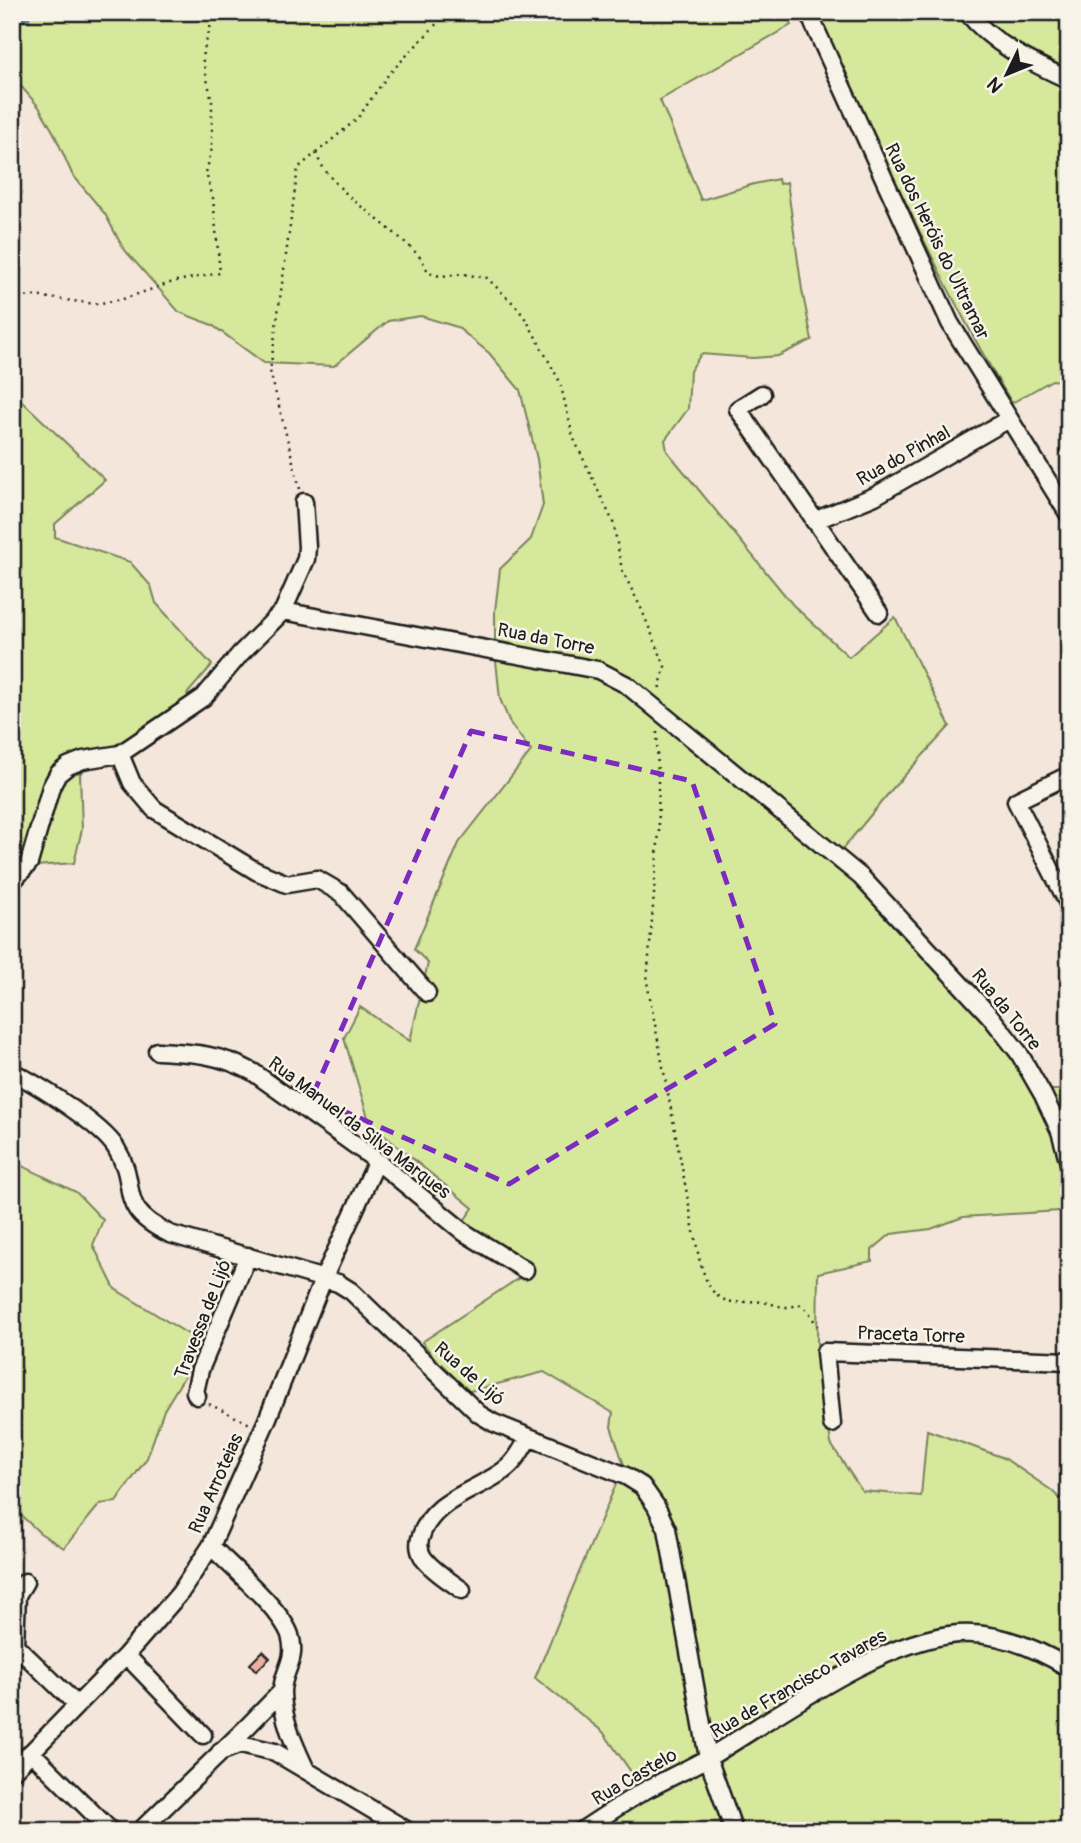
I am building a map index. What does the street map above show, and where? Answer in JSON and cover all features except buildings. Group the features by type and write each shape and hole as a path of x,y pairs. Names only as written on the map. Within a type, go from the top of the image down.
{"street":[{"name":"Rua dos Heróis do Ultramar","path":"808,12 950,323 1069,515"},
{"path":"967,12 978,26 1014,53 1069,80"},
{"path":"761,394 738,409 879,613"},
{"name":"Rua do Pinhal","path":"814,522 875,496 1009,419"},
{"path":"12,882 29,863 51,787 58,774 83,760 120,754 204,697 240,654 283,611 306,559 304,502"},
{"name":"Rua da Torre","path":"283,611 598,670 627,685 861,877 990,1016 1019,1053 1043,1095 1060,1130 1069,1163"},
{"path":"120,754 132,783 154,809 256,871 287,884 317,879 341,893 427,993"},
{"path":"1069,775 1016,800 1069,905"},
{"name":"Rua Manuel da Silva Marques","path":"157,1051 205,1054 231,1060 253,1072 377,1161 465,1233 525,1270"},
{"name":"Rua de Lijó","path":"12,1072 34,1082 103,1133 122,1161 131,1202 153,1226 170,1234 338,1283 351,1291 479,1414 494,1423 610,1467 642,1486 667,1529 708,1758 734,1831"},
{"name":"Rua Arroteias","path":"12,1772 126,1655 180,1593 211,1546 262,1431 324,1278 377,1161"},
{"name":"Travessa de Lijó","path":"197,1396 195,1392 200,1370 248,1256"},
{"name":"Praceta Torre","path":"832,1424 825,1352 1069,1361"},
{"path":"463,1591 423,1558 418,1546 422,1534 429,1519 452,1499 506,1469 516,1459 529,1437"},
{"path":"140,1831 282,1691 291,1663 293,1647 289,1632 280,1617 211,1546"},
{"path":"25,1582 17,1595 15,1645 76,1704"},
{"name":"Rua de Francisco Tavares","path":"708,1758 808,1696 863,1666 901,1648 932,1638 959,1634 988,1635 1017,1643 1069,1668"},
{"path":"126,1655 203,1735"},
{"path":"282,1691 290,1734 306,1770"},
{"path":"220,1752 241,1744 275,1752 408,1831"},
{"path":"32,1752 111,1831"},
{"name":"Rua Castelo","path":"581,1831 643,1792 708,1758"}],"path":[{"path":"12,298 35,296 96,304 123,299 176,281 220,273 213,198 206,173 212,148 212,101 202,57 217,12"},
{"path":"304,502 270,370 298,168 357,119 388,75 448,12"},
{"path":"316,153 320,165 335,181 418,255 429,273 487,278 516,306 527,321 560,382 573,437 613,522 622,570 665,666 657,698 659,831 647,982 699,1258 707,1285 721,1299 764,1302 781,1308 791,1308 799,1304 817,1326"},
{"path":"197,1396 262,1431"}],"highlighted area":[{"path":"471,731 692,781 775,1024 509,1184 312,1097"}],"green space":[{"path":"12,12 786,12 791,25 660,100 701,200 754,184 778,179 779,184 787,182 812,340 778,356 753,358 701,354 690,371 688,409 665,440 667,451 793,605 849,657 895,617 950,726 893,788 836,857 1014,1048 1036,1090 1069,1090 1069,1214 1060,1211 963,1217 931,1229 891,1234 872,1250 872,1261 818,1273 817,1344 831,1444 862,1491 921,1496 927,1430 1004,1458 1051,1490 1069,1507 1069,1831 593,1831 648,1796 603,1732 535,1678 624,1465 611,1427 613,1413 544,1372 462,1393 422,1342 531,1270 461,1225 473,1208 370,1124 344,1038 360,1007 410,1041 428,963 414,949 459,843 531,751 510,723 500,699 495,651 495,611 500,569 531,539 543,505 537,459 520,390 489,353 457,327 421,316 388,321 334,366 264,363 212,325 179,312 123,248 105,214 72,174 39,107 12,76"},
{"path":"813,12 1069,12 1069,382 1052,380 1012,403 937,267 832,56"},
{"path":"12,395 23,402 105,480 55,524 55,537 130,562 151,586 156,603 212,665 187,694 191,699 147,730 107,749 80,774 82,829 74,863 36,866 12,879"},
{"path":"12,1161 76,1192 103,1220 93,1245 115,1289 204,1344 164,1410 147,1458 116,1502 100,1504 64,1548 40,1533 12,1507"}],"waterway":[{"path":"12,16 28,20 28,12"}]}
